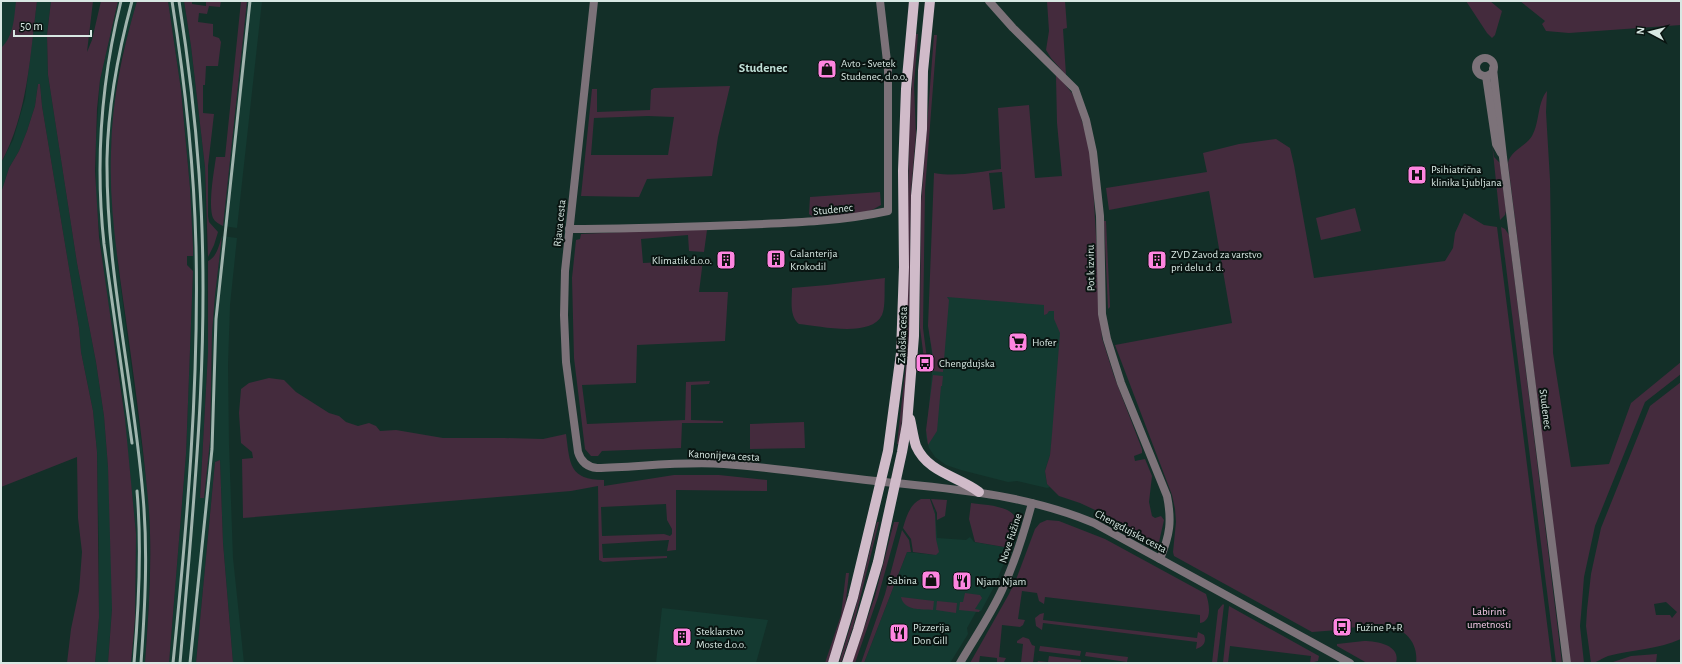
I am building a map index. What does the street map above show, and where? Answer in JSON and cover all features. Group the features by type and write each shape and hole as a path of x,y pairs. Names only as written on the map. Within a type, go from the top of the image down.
{"main road":[{"name":"Zaloška cesta","path":"833,663 853,597 890,441 901,353 904,266 904,134 908,57 914,1"},
{"name":"Zaloška cesta","path":"847,663 878,562 902,452 908,413 914,336 916,196 922,128 925,44 930,1"},
{"path":"908,413 916,445 929,464 938,470 967,483 980,492"}],"street":[{"name":"Rjava cesta","path":"577,448 566,362 564,315 565,272 594,1"},
{"name":"Studenec","path":"569,229 803,223 862,217 888,211 888,70 880,1"},
{"name":"Pot k izviru","path":"988,1 1013,28 1075,89 1086,120 1093,152 1098,202 1102,314 1107,339 1121,383 1167,496 1170,509 1169,535 1160,558"},
{"path":"1488,59 1492,62 1493,69 1491,74 1481,76 1476,69 1478,62 1488,59"},
{"name":"Studenec","path":"1493,69 1567,663"},
{"name":"Studenec","path":"1486,76 1496,144 1503,157"},
{"name":"Kanonijeva cesta","path":"577,448 579,456 583,462 588,466 595,468 723,464 881,482"},
{"name":"Chengdujska cesta","path":"881,482 980,492 1032,503 1088,521 1160,558 1350,663"},
{"name":"Nove Fužine","path":"960,663 1003,587 1018,550 1032,503"}],"shaded area":[{"path":"1,1 22,1 1,94"},
{"path":"37,1 51,1 47,35 48,75 77,263 96,362 104,416 112,551 112,609 108,663 95,663 99,617 99,550 97,452 93,411 81,352 79,328 42,106 40,84 38,84 35,106 27,131 19,151 9,168 1,193 1,163 13,140 25,99"},
{"path":"118,1 137,1 119,67 111,152 118,266 149,501 149,601 145,663 131,663 135,619 136,534 120,375 105,285 96,201 96,141 100,80"},
{"path":"168,1 184,1 191,46 205,167 208,352 200,498 204,498 210,441 212,333 222,236 237,238 230,305 228,365 229,445 233,558 244,663 233,663 223,543 220,460 215,462 196,663 169,663 186,454 193,271 190,188 181,90"},
{"path":"247,1 262,1 237,228 223,226"},
{"path":"1064,290 1065,328 1050,455 1045,471 1047,484 1050,487 1047,488 1017,481 1008,482 946,465 935,457 929,448 926,437 933,361 929,331 929,297 953,297"},
{"path":"935,509 937,538 966,540 970,537 974,542 1010,548 995,585 981,611 976,612 967,628 968,634 950,663 864,663 907,552 936,555 916,551 935,514"},
{"path":"662,608 768,620 756,663 656,663"}],"green space":[{"path":"16,1 37,1 30,63 22,104 10,144 1,163 1,48 9,38 11,32"},
{"path":"51,1 93,1 87,52 92,40 101,1 118,1 100,80 97,109 95,171 99,237 125,419 136,534 135,619 131,663 108,663 112,609 108,467 104,416 96,362 77,263 48,75 47,35"},
{"path":"137,1 168,1 181,90 190,188 193,247 193,256 187,256 187,265 193,271 186,454 169,663 145,663 150,581 150,540 146,475 116,249 111,191 113,113 122,57"},
{"path":"184,1 192,1 192,4 206,6 206,1 221,1 220,7 209,6 207,14 199,13 198,22 213,24 213,36 219,38 221,42 218,66 206,66 205,85 203,85 203,113 214,114 208,166 208,216 209,222 218,232 208,257 205,167 191,46"},
{"path":"241,1 247,1 223,226 216,222 213,218 211,205 212,188 216,157 225,157"},
{"path":"1047,1 1065,1 1067,28 1063,29 1066,75 1046,50 1049,31"},
{"path":"1466,1 1490,1 1502,11 1495,35 1492,38 1487,33"},
{"path":"1520,1 1681,1 1681,25 1569,33 1546,31 1542,24 1545,21"},
{"path":"915,34 918,34 914,85 916,134 911,192 909,347 904,405 899,444 897,444 906,363 909,128"},
{"path":"934,35 937,35 925,190 923,328 927,359 924,359 920,328 921,203"},
{"path":"1057,75 1072,93 1091,151 1102,338 1114,376 1142,449 1142,453 1134,456 1135,461 1145,459 1152,476 1149,502 1152,516 1155,518 1161,516 1164,520 1159,542 1154,542 1108,516 1080,503 1059,496 1047,484 1045,471 1050,455 1060,333 1054,319 1054,311 1049,311 1044,315 1044,305 947,297 949,300 943,372 933,371 933,357 928,326 934,173 960,174 1001,169 998,108 1029,105 1035,178 1062,176 1057,123","holes":["1002,172 1005,208 993,210 989,173"]},
{"path":"38,84 40,84 42,106 79,328 81,352 93,411 97,452 99,617 95,663 67,663 71,629 79,591 82,552 78,518 77,457 1,487 1,193 9,168 19,151 27,131 35,106"},
{"path":"730,86 718,137 712,176 647,179 639,197 581,196 592,89 597,89 597,112 650,110 651,90 654,88","holes":["648,116 674,117 668,155 591,155 594,118"]},
{"path":"1547,91 1546,112 1550,180 1553,353 1571,467 1609,464 1631,403 1681,362 1681,374 1645,402 1595,526 1584,577 1580,626 1584,663 1570,663 1508,163 1512,155 1529,140 1535,131 1540,107"},
{"name":"Labirint umetnosti","path":"1276,139 1290,148 1314,278 1445,261 1453,248 1455,233 1464,213 1484,225 1497,227 1552,663 1416,663 1415,648 1412,641 1402,631 1396,628 1381,626 1379,624 1349,628 1348,624 1337,626 1338,630 1312,632 1174,556 1173,552 1176,522 1172,495 1115,345 1232,323 1209,191 1109,210 1106,188 1207,172 1203,153 1239,144"},
{"path":"1492,143 1494,157 1500,163 1506,211 1505,215 1500,220"},
{"path":"880,192 881,205 872,210 856,214 813,217 809,214 810,197"},
{"path":"1355,208 1361,231 1321,240 1316,218"},
{"path":"1104,221 1106,221 1110,307 1108,309"},
{"path":"1501,227 1505,229 1509,235 1562,663 1556,663"},
{"path":"667,230 707,230 704,252 689,251 688,235 641,239 643,263 703,260 699,292 728,292 725,341 637,345 636,383 582,385 587,424 685,420 686,382 710,381 709,384 691,385 691,420 723,421 723,423 682,423 681,448 602,451 598,456 591,456 585,449 574,358 572,278 576,240 580,239 581,234"},
{"path":"222,236 212,333 210,441 204,498 200,498 208,352 208,261 216,254"},
{"path":"885,278 882,315 876,322 867,326 844,329 799,324 792,312 792,288"},
{"path":"933,375 943,376 937,431 928,445 926,430"},
{"path":"269,378 284,380 296,392 329,413 339,416 346,422 358,426 369,423 376,426 380,431 396,430 443,438 543,439 566,434 573,468 584,477 604,480 604,486 674,475 719,475 767,480 767,491 676,490 676,550 667,551 669,540 602,544 603,558 667,556 667,558 603,562 599,560 598,486 571,491 243,518 242,459 253,458 252,452 241,443 239,413 241,389 249,383","holes":["666,504 667,520 672,529 672,534 670,536 664,534 602,536 601,507"]},
{"path":"1681,382 1681,639 1672,643 1608,656 1591,663 1586,626 1587,610 1591,574 1601,528 1650,406","holes":["1666,602 1677,612 1672,618 1670,615 1656,615 1654,604"]},
{"path":"804,422 805,448 750,449 750,424"},
{"path":"220,460 223,543 233,663 196,663 215,462"},
{"path":"921,499 930,499 935,514 936,539 939,552 936,555 913,552 911,539 903,528 911,507"},
{"path":"931,499 947,500 945,516 937,520 937,513"},
{"path":"971,503 991,505 1005,509 1015,517 1017,523 1015,536 1010,548 975,542 969,519"},
{"path":"1047,520 1059,521 1105,539 1206,594 1209,607 1207,619 1200,623 1200,615 1045,597 1044,604 1039,601 1037,593 1022,591 1018,619 1025,620 1023,625 1020,627 1002,625 999,657 1006,658 1004,662 997,663 997,658 980,656 979,663 970,663 1009,594 1035,529 1040,523"},
{"path":"877,522 879,522 853,627 841,663 839,663 854,614"},
{"path":"894,522 899,522 878,597 855,663 852,663 875,596"},
{"path":"902,530 909,540 911,552 907,552 864,663 861,663 885,594"},
{"path":"846,573 849,573 845,609 828,663 825,663 841,615"},
{"path":"965,593 980,595 982,598 975,609 980,610 979,612 959,610 960,602 963,602"},
{"path":"901,597 934,601 933,610 909,607 903,602"},
{"path":"937,601 957,603 956,613 936,610"},
{"path":"1223,604 1217,663 1212,663 1218,610"},
{"path":"1229,606 1319,656 1318,661 1310,663 1311,656 1230,646 1228,663 1223,663"},
{"path":"1044,613 1043,620 1197,638 1198,632 1204,635 1205,642 1201,647 1196,649 1197,642 1043,623 1042,630 1036,626 1035,618"},
{"path":"1023,637 1029,639 1032,645 1035,646 1033,663 1021,663 1023,644 1017,643 1017,641"},
{"path":"1364,641 1381,643 1392,648 1397,657 1396,663 1367,663 1337,646 1337,644"},
{"path":"1040,646 1081,651 1080,656 1039,651"},
{"path":"1086,652 1128,657 1127,662 1085,656"},
{"path":"1657,654 1656,663 1610,663 1631,656"},
{"path":"1049,656 1081,660 1081,663 1037,663 1038,661 1048,662"}],"railway":[{"path":"121,1 114,31 104,92 100,152 100,182 104,244 132,443"},
{"path":"132,1 122,40 115,79 109,119 107,159 111,244 139,454 145,517 144,621 141,663"},
{"path":"172,1 185,93 191,154 196,247 196,351 194,403 183,560 173,663"},
{"path":"179,1 191,87 199,173 203,296 199,418 191,541 180,663"},
{"path":"190,663 212,449 216,319 250,1"},
{"path":"134,663 139,577 139,512 137,491"}],"place":[{"name":"Avto - Svetek Studenec, d.o.o.","path":"827,69"},
{"name":"Psihiatrična klinika Ljubljana","path":"1417,175"},
{"name":"Galanterija Krokodil","path":"776,259"},
{"name":"Klimatik d.o.o.","path":"726,260"},
{"name":"ZVD Zavod za varstvo pri delu d. d.","path":"1157,260"},
{"name":"Hofer","path":"1018,342"},
{"name":"Chengdujska","path":"925,363"},
{"name":"Sabina","path":"931,580"},
{"name":"Njam Njam","path":"962,581"},
{"name":"Fužine P+R","path":"1342,627"},
{"name":"Pizzerija Don Gill","path":"899,633"},
{"name":"Steklarstvo Moste d.o.o.","path":"682,637"}],"district":[{"name":"Studenec","path":"763,67"}]}
